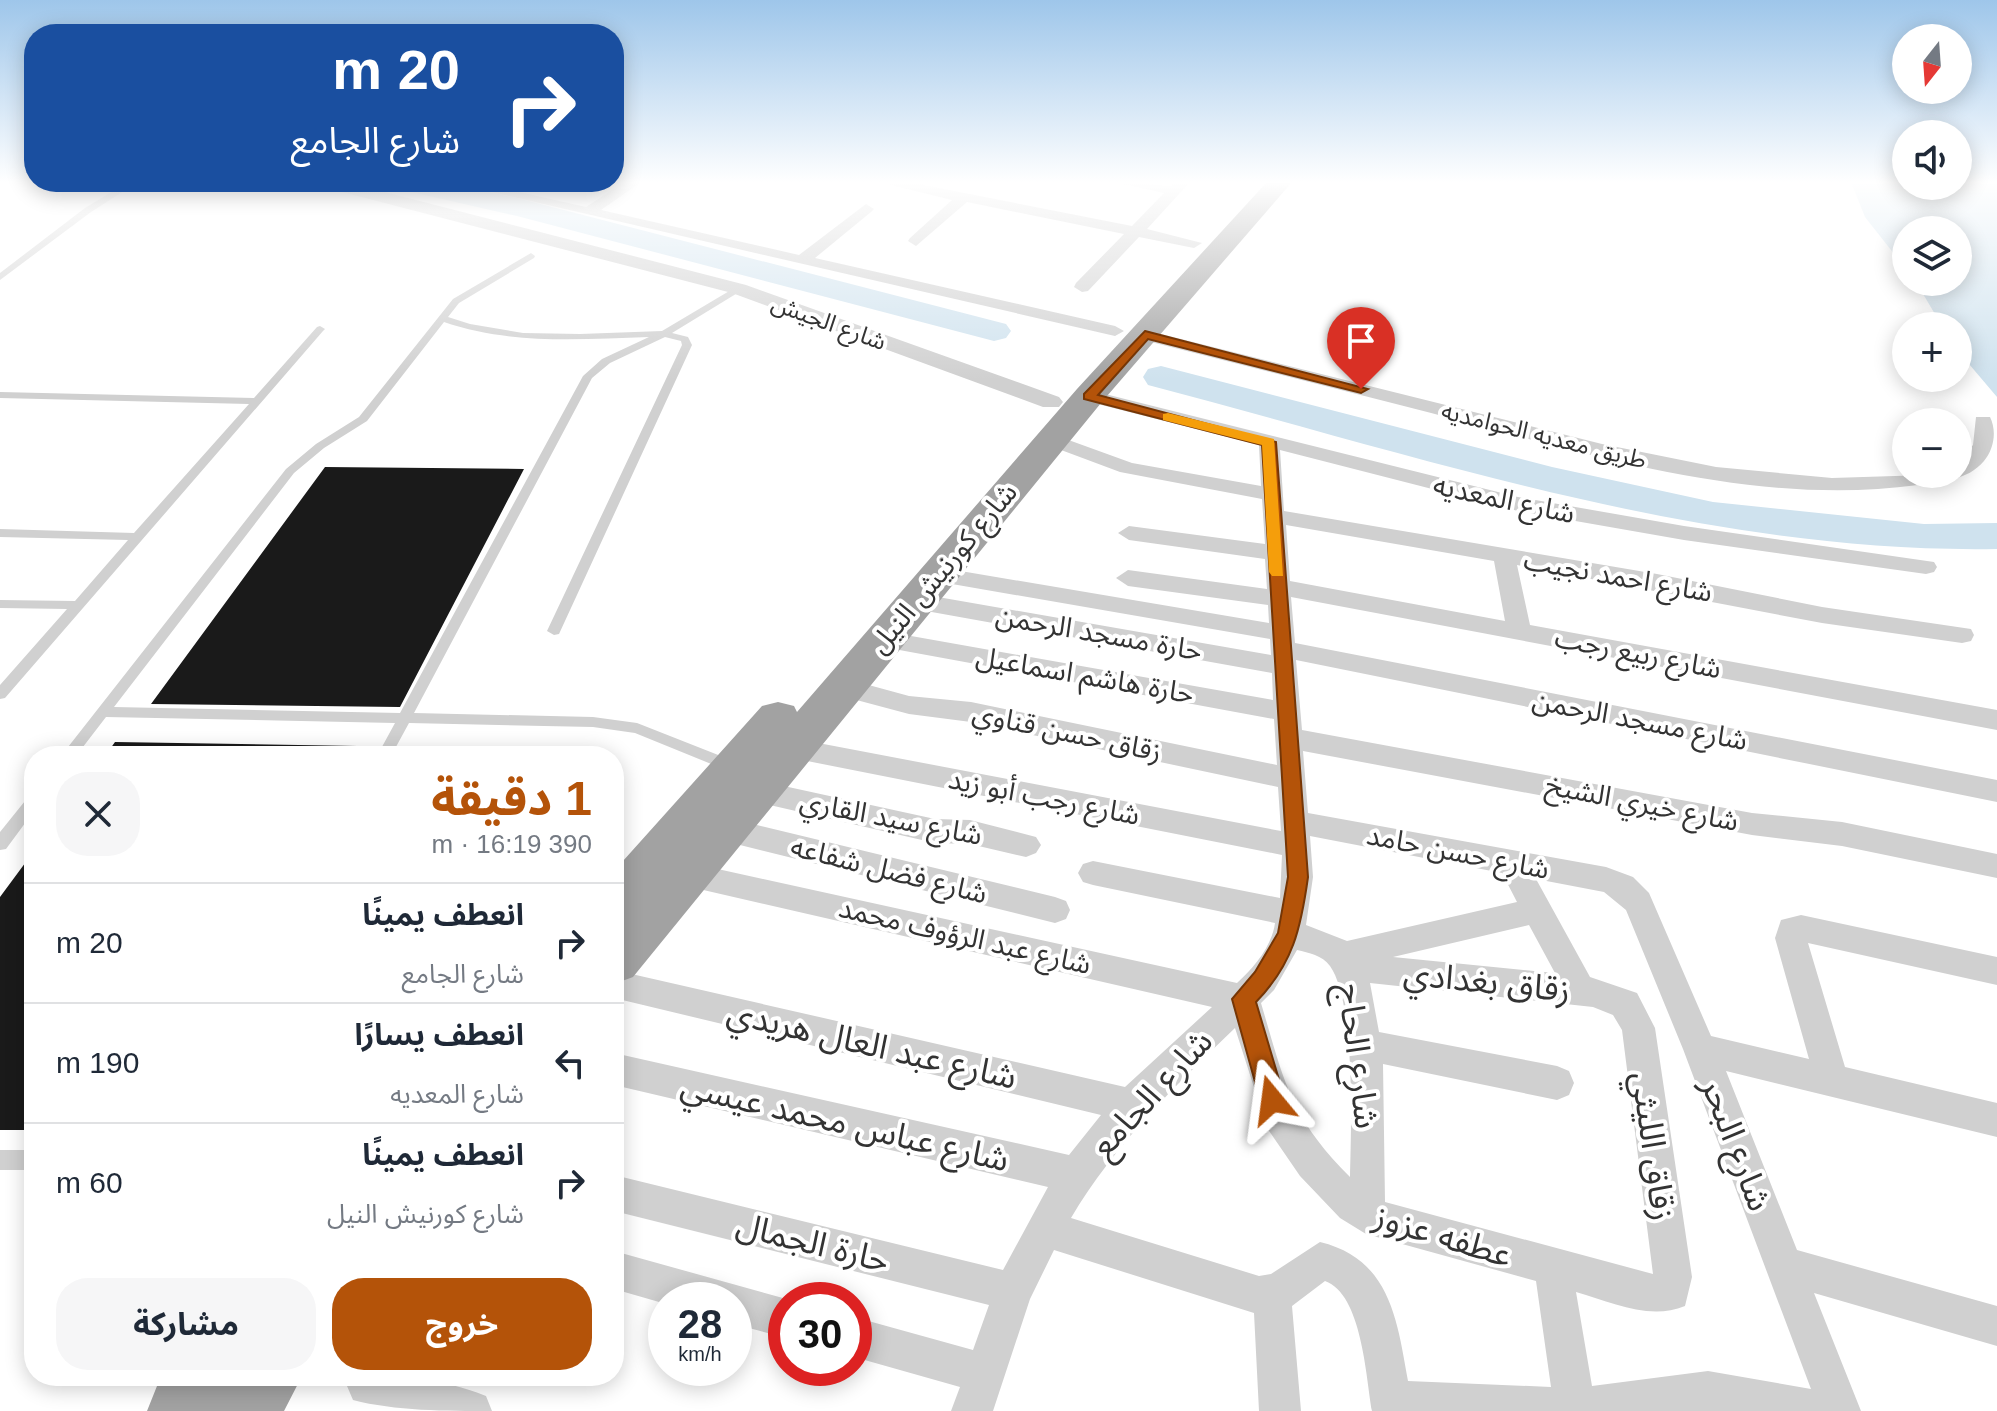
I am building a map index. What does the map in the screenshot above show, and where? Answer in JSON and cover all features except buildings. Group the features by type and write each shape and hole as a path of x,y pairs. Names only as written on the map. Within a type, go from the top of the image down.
{"highway":[{"name":"شارع كورنيش النيل","path":"624,948 724,829 745,779 792,748 1089,396 1191,248"},
{"name":"شارع كورنيش النيل","path":"624,897 745,779 1051,402 1130,333 1215,248"},
{"path":"182,1411 203,1386"},
{"path":"240,1411 260,1386"}],"street":[{"name":"شارع الجيش","path":"580,248 739,289 1051,402"},
{"name":"طريق معديه الحوامديه","path":"749,248 1130,333 1702,472 1829,485 1892,482"},
{"path":"803,260 818,248"},
{"path":"1082,287 1120,248"},
{"name":"شارع المعديه","path":"1089,396 1439,486 1572,514 1926,567"},
{"path":"1972,463 1978,459 1986,441 1983,421"},
{"name":"شارع احمد نجيب","path":"1052,440 1127,468 1272,505 1504,556 1822,615 1962,635"},
{"name":"شارع الجامع","path":"972,1411 1013,1292 1044,1228 1076,1175 1131,1105 1263,980 1291,924 1298,877 1269,442"},
{"path":"1129,533 1276,553"},
{"path":"1504,556 1519,631"},
{"name":"شارع ربيع رجب","path":"1128,578 1279,593 1519,631 1997,720"},
{"path":"926,588 1282,649"},
{"name":"حارة مسجد الرحمن","path":"926,588 1282,649"},
{"name":"حارة هاشم اسماعيل","path":"883,639 1287,725"},
{"name":"شارع مسجد الرحمن","path":"1282,649 1997,791"},
{"name":"زقاق حسن قناوي","path":"843,687 909,705 971,712 1291,779"},
{"name":"شارع خيري الشيخ","path":"1287,725 1740,822 1842,834 1997,866"},
{"name":"شارع رجب أبو زيد","path":"792,748 1295,834"},
{"name":"شارع سيد القاري","path":"745,779 935,831 970,832 1026,845"},
{"name":"شارع فضل شفاعه","path":"724,829 1055,910"},
{"name":"شارع حسن حامد","path":"1295,834 1511,862 1622,886"},
{"path":"1511,862 1580,990"},
{"name":"شارع الحاج","path":"1093,873 1291,924 1331,947 1344,962 1363,1044 1369,1108 1366,1215"},
{"name":"شارع عبد الرؤوف محمد","path":"686,874 1243,999"},
{"name":"شارع البحر","path":"1622,886 1638,902 1700,1049 1840,1411"},
{"path":"1344,962 1537,910"},
{"path":"1832,1081 1791,938 1792,930 1801,928 1997,971"},
{"name":"زقاق بغدادي","path":"1344,962 1580,990 1610,995 1625,1004"},
{"name":"شارع عبد العال هريدي","path":"624,986 1131,1105"},
{"name":"عطفه عزوز","path":"1243,999 1272,1100 1287,1128 1346,1198 1366,1215 1652,1294 1671,1292"},
{"name":"زقاق الليثي","path":"1625,1004 1638,1028 1673,1277 1671,1292"},
{"path":"1363,1044 1557,1083"},
{"path":"1700,1049 1997,1120"},
{"name":"شارع عباس محمد عيسي","path":"624,1071 1076,1175"},
{"name":"حارة الجمال","path":"624,1195 1013,1292"},
{"path":"1044,1228 1246,1292 1272,1294 1320,1261 1346,1267 1357,1277 1373,1319 1392,1406 1575,1410 1708,1392 1819,1411"},
{"path":"1785,1266 1997,1326"},
{"path":"1553,1267 1575,1410"},
{"path":"624,1273 656,1282"},
{"path":"1272,1294 1280,1411"},
{"path":"872,1342 983,1373"},
{"path":"367,1391 471,1411"}],"lane":[{"path":"0,277 38,248"},
{"path":"76,746 290,471 320,446 363,419 441,318 466,293 531,256"},
{"path":"389,746 577,393 606,361 664,334 739,289"},
{"path":"441,318 487,333 517,336 664,334 685,339 687,345 554,631"},
{"path":"0,694 320,329"},
{"path":"0,395 257,401"},
{"path":"0,533 138,537"},
{"path":"0,604 78,605"},
{"path":"103,712 615,724 657,735 745,779"},
{"path":"0,844 24,813"},
{"path":"0,1160 24,1160"}],"water":[{"path":"1972,248 1997,248 1997,397 1972,368 1972,312 1934,312 1924,296 1972,296"}],"waterway":[{"path":"674,248 994,331"},
{"path":"1161,377 1549,478 1713,515 1924,537 1997,536"}],"slow traffic":[{"path":"1168,417 1269,442 1277,572"}],"route":[{"path":"1272,1100 1243,999 1263,980 1289,935 1298,877 1269,442 1089,396 1145,335 1361,389"}]}
